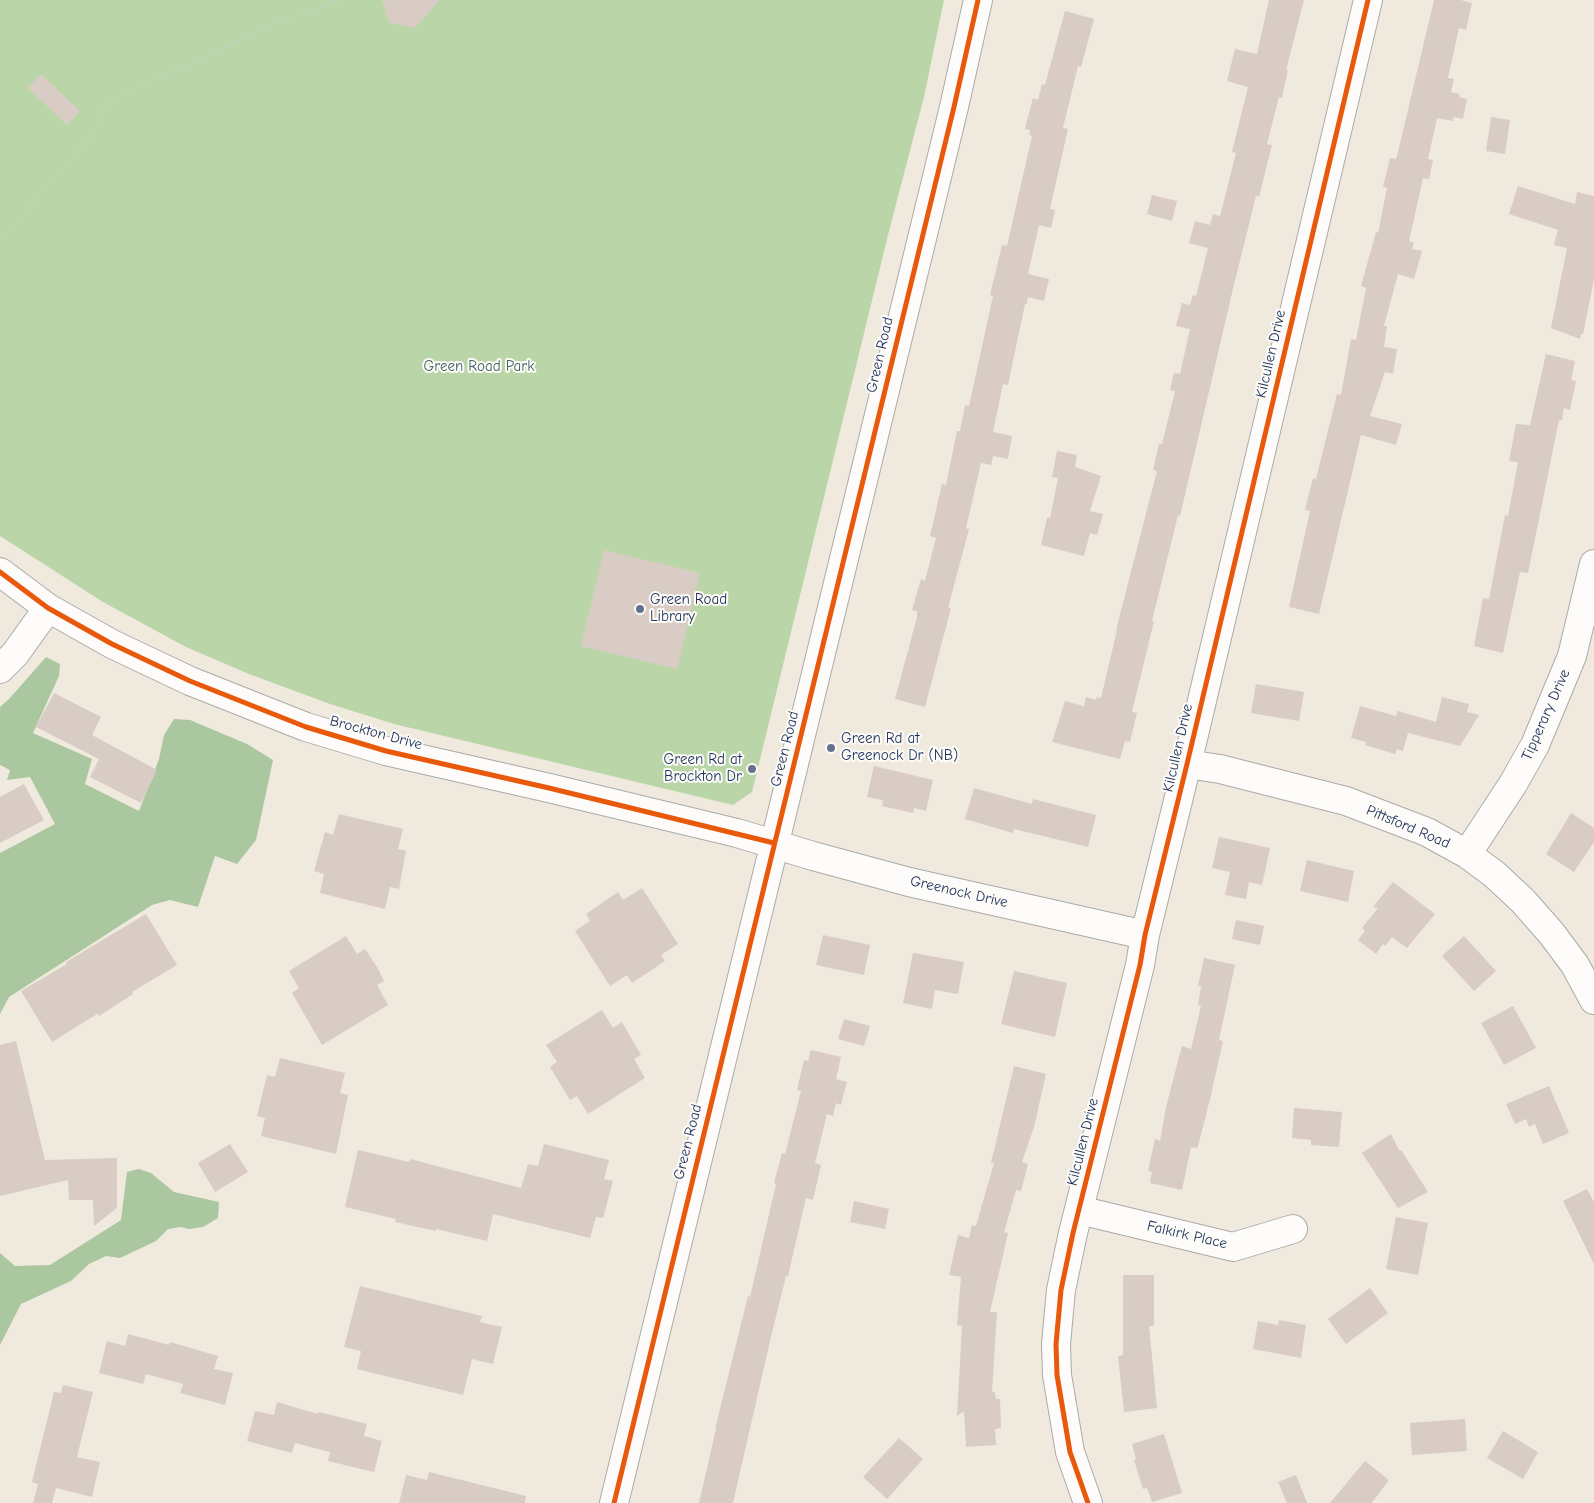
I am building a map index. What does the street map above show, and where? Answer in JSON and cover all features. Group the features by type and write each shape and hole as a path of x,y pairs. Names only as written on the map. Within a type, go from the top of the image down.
{"street":[{"name":"Green Road","path":"614,1503 954,107 978,0"},
{"name":"Kilcullen Drive","path":"1088,1503 1070,1452 1057,1375 1056,1344 1061,1290 1140,965 1145,935 1368,0"},
{"name":"Tipperary Drive","path":"1467,854 1514,784 1535,745 1572,656 1594,564"},
{"name":"Brockton Drive","path":"0,572 48,608 112,644 190,681 306,727 386,751 549,788 774,843"},
{"path":"0,669 15,654 48,608"},
{"name":"Pittsford Road","path":"1187,764 1220,769 1346,801 1427,832 1467,854 1494,874 1523,901 1552,934 1575,965 1594,1000"},
{"name":"Greenock Drive","path":"774,843 813,856 910,882 1145,935"},
{"name":"Falkirk Place","path":"1079,1210 1233,1247 1294,1229"}],"path":[{"path":"0,240 92,135 98,116 108,102 276,23 338,1 346,0"}],"green space":[{"name":"Green Road Park","path":"0,0 944,0 924,97 888,235 752,792 733,805 394,724 330,704 249,674 186,647 103,602 0,536"},
{"path":"46,657 60,664 59,676 33,733 92,759 85,784 139,811 159,759 164,735 174,719 190,720 247,744 273,760 256,840 237,864 215,856 198,907 170,900 152,905 9,997 0,1014 0,853 55,824 30,777 7,780 10,770 0,765 0,707"},
{"path":"139,1169 151,1173 174,1192 219,1202 218,1218 203,1227 168,1229 156,1241 120,1258 106,1256 89,1264 71,1281 21,1304 0,1345 0,1253 15,1266 50,1265 121,1220 127,1172"}],"building":[{"path":"382,0 440,0 415,28 389,23"},
{"path":"1269,0 1304,0 1286,70 1288,70 1282,98 1279,97 1267,144 1272,145 1259,197 1256,196 1180,516 1178,515 1152,621 1154,621 1132,712 1137,713 1130,742 1125,741 1120,759 1052,742 1065,701 1084,706 1086,697 1096,700 1097,697 1101,698 1116,630 1157,471 1153,470 1159,444 1162,444 1175,391 1170,390 1174,373 1180,374 1190,329 1176,326 1182,303 1190,305 1193,295 1196,296 1208,248 1189,243 1195,221 1210,225 1213,214 1220,216 1236,153 1232,152 1248,87 1227,81 1235,49 1257,54"},
{"path":"1434,0 1461,0 1472,3 1466,30 1459,28 1448,78 1454,79 1451,92 1460,94 1459,97 1467,99 1463,119 1453,117 1453,121 1437,118 1428,159 1433,160 1429,179 1423,178 1409,241 1414,243 1412,249 1422,251 1414,279 1398,274 1384,326 1387,326 1384,347 1397,349 1393,374 1385,372 1370,416 1402,424 1396,445 1361,435 1319,614 1289,607 1310,511 1305,510 1313,478 1316,479 1337,394 1341,395 1351,339 1356,340 1366,288 1361,286 1376,232 1378,233 1387,188 1383,187 1390,158 1396,159 1398,152"},
{"path":"1065,11 1094,19 1081,67 1078,66 1063,128 1068,129 1050,209 1055,210 1051,228 1039,225 1028,274 1049,279 1044,301 1028,297 1027,304 1025,304 1008,385 1003,384 993,432 1012,436 1008,459 993,456 991,465 981,463 966,528 969,529 948,608 951,608 925,707 895,699 917,617 917,611 912,610 921,579 925,581 936,538 930,536 942,484 946,485 957,431 960,431 965,405 969,406 993,296 990,295 1002,245 1007,246 1032,136 1029,135 1030,130 1025,129 1033,98 1038,100 1042,84 1045,85"},
{"path":"41,74 80,111 67,125 28,88"},
{"path":"1491,117 1510,120 1505,154 1486,151"},
{"path":"1518,186 1575,204 1577,192 1594,196 1594,279 1583,334 1581,334 1580,339 1551,328 1567,248 1554,245 1558,230 1509,214"},
{"path":"1152,195 1177,201 1172,221 1147,214"},
{"path":"1546,354 1575,361 1571,380 1576,381 1570,410 1564,408 1562,420 1559,420 1528,573 1520,572 1503,653 1474,646 1483,598 1489,599 1505,515 1508,516 1518,462 1509,461 1516,424 1530,425"},
{"path":"1057,451 1077,455 1075,467 1101,476 1090,511 1103,514 1097,535 1090,533 1084,556 1041,545 1047,518 1050,518 1058,478 1052,477"},
{"name":"Green Road Library","path":"604,550 700,573 677,669 581,646"},
{"path":"1256,684 1304,692 1299,721 1251,713"},
{"path":"54,693 101,717 92,735 157,770 141,803 90,777 99,759 36,727"},
{"path":"1442,697 1469,704 1467,712 1479,715 1460,746 1408,733 1403,751 1397,749 1395,754 1365,745 1366,742 1351,738 1360,706 1396,716 1398,711 1436,722"},
{"path":"874,766 933,780 926,811 914,808 913,813 882,806 883,800 867,797"},
{"path":"24,784 44,820 0,843 0,797"},
{"path":"974,788 1032,804 1033,799 1096,815 1088,847 1014,829 1013,833 965,819"},
{"path":"1571,813 1594,828 1594,842 1574,872 1546,854"},
{"path":"339,814 403,829 398,849 406,851 399,889 390,887 385,909 320,893 324,874 314,871 325,832 333,835"},
{"path":"1219,837 1270,848 1262,885 1249,882 1246,899 1225,895 1230,872 1212,868"},
{"path":"1307,860 1354,871 1348,902 1300,891"},
{"path":"1393,882 1435,914 1407,948 1392,937 1385,946 1383,944 1376,954 1358,940 1365,931 1362,928 1378,908 1373,907"},
{"path":"642,888 678,944 661,955 665,961 632,983 627,975 610,986 575,931 590,921 586,914 618,892 623,900"},
{"path":"146,914 177,965 132,992 133,994 99,1016 97,1014 52,1042 21,991"},
{"path":"1236,920 1264,926 1260,945 1232,939"},
{"path":"823,935 870,945 864,975 816,965"},
{"path":"346,936 357,954 365,949 377,967 384,981 377,985 388,1005 322,1045 292,993 299,988 289,971"},
{"path":"1464,936 1496,971 1474,991 1442,956"},
{"path":"913,953 964,962 958,994 935,990 932,1009 903,1003"},
{"path":"1204,958 1235,965 1219,1040 1223,1041 1211,1095 1198,1146 1197,1148 1191,1147 1182,1190 1150,1183 1152,1172 1148,1171 1155,1139 1160,1141 1166,1107 1182,1046 1191,1049 1201,1006 1198,1005 1201,986 1198,986"},
{"path":"1014,971 1067,983 1055,1037 1001,1024"},
{"path":"1513,1006 1536,1048 1504,1065 1481,1023"},
{"path":"602,1010 613,1028 622,1022 641,1055 634,1059 645,1078 588,1114 577,1096 570,1100 550,1067 557,1062 546,1045"},
{"path":"844,1019 870,1026 864,1046 838,1039"},
{"path":"16,1041 45,1160 117,1158 117,1208 94,1226 93,1200 69,1200 68,1180 0,1196 0,1045"},
{"path":"811,1050 841,1057 836,1079 847,1082 841,1105 836,1103 833,1116 827,1114 815,1163 821,1165 813,1200 806,1198 788,1276 786,1276 770,1341 733,1503 699,1503 715,1429 748,1296 750,1297 776,1184 774,1183 782,1153 785,1154 801,1091 797,1090 804,1060 808,1061"},
{"path":"280,1058 345,1073 340,1093 348,1095 336,1154 261,1136 265,1118 257,1116 267,1075 275,1077"},
{"path":"1014,1066 1046,1074 1034,1127 1022,1162 1028,1164 1021,1191 1016,1190 1004,1232 1008,1233 990,1312 997,1312 992,1392 995,1392 996,1399 1000,1399 1001,1428 995,1429 996,1445 966,1447 964,1411 957,1416 962,1326 957,1325 961,1277 949,1275 958,1235 969,1238 972,1225 976,1226 994,1163 991,1163"},
{"path":"1549,1086 1569,1133 1543,1144 1535,1124 1529,1127 1526,1119 1515,1124 1506,1104"},
{"path":"1294,1108 1342,1112 1339,1147 1311,1145 1311,1140 1292,1138"},
{"path":"1391,1134 1399,1150 1401,1150 1428,1192 1398,1208 1362,1153"},
{"path":"230,1144 248,1172 215,1192 198,1163"},
{"path":"544,1144 609,1160 604,1179 613,1181 603,1218 596,1217 590,1238 493,1214 487,1241 395,1222 396,1219 345,1207 358,1150 409,1162 410,1159 521,1188 528,1164 538,1166"},
{"path":"1587,1189 1594,1202 1594,1264 1563,1201"},
{"path":"854,1201 889,1209 885,1229 850,1222"},
{"path":"1396,1217 1428,1223 1418,1275 1386,1269"},
{"path":"1123,1275 1154,1275 1154,1326 1149,1326 1157,1408 1124,1412 1118,1356 1123,1355"},
{"path":"360,1286 482,1316 480,1322 502,1327 493,1364 472,1359 463,1395 357,1369 361,1351 344,1347"},
{"path":"1370,1288 1388,1313 1346,1344 1328,1319"},
{"path":"1279,1320 1306,1325 1301,1358 1253,1349 1258,1321 1278,1325"},
{"path":"128,1334 169,1345 170,1342 218,1356 214,1369 233,1373 225,1405 180,1393 183,1384 146,1374 143,1384 99,1373 107,1341 125,1346"},
{"path":"63,1385 93,1392 77,1457 100,1462 92,1497 56,1488 52,1503 33,1503 38,1484 32,1482 54,1392 61,1393"},
{"path":"277,1402 318,1414 319,1412 367,1424 364,1436 382,1441 374,1472 328,1461 330,1452 295,1443 292,1453 247,1441 255,1411 274,1415"},
{"path":"1465,1419 1467,1451 1412,1455 1410,1423"},
{"path":"1503,1431 1538,1452 1523,1479 1487,1458"},
{"path":"1164,1434 1182,1493 1152,1502 1147,1488 1143,1489 1134,1460 1136,1459 1132,1444"},
{"path":"899,1438 923,1459 887,1499 863,1477"},
{"path":"1365,1461 1389,1480 1374,1500 1371,1503 1330,1503"},
{"path":"429,1472 526,1496 525,1503 399,1503 406,1475 427,1480"},
{"path":"1296,1475 1307,1503 1287,1503 1278,1482"}],"cycle path":[{"path":"614,1503 954,107 978,0"},
{"path":"1088,1503 1070,1452 1057,1375 1056,1344 1061,1290 1073,1233 1140,965 1145,935 1368,0"},
{"path":"0,572 48,608 112,644 190,681 306,727 386,751 549,788 774,843"}],"place":[{"name":"Green Road Library","path":"640,609"},
{"name":"Green Rd at Greenock Dr (NB)","path":"831,748"},
{"name":"Green Rd at Brockton Dr","path":"752,769"}]}
